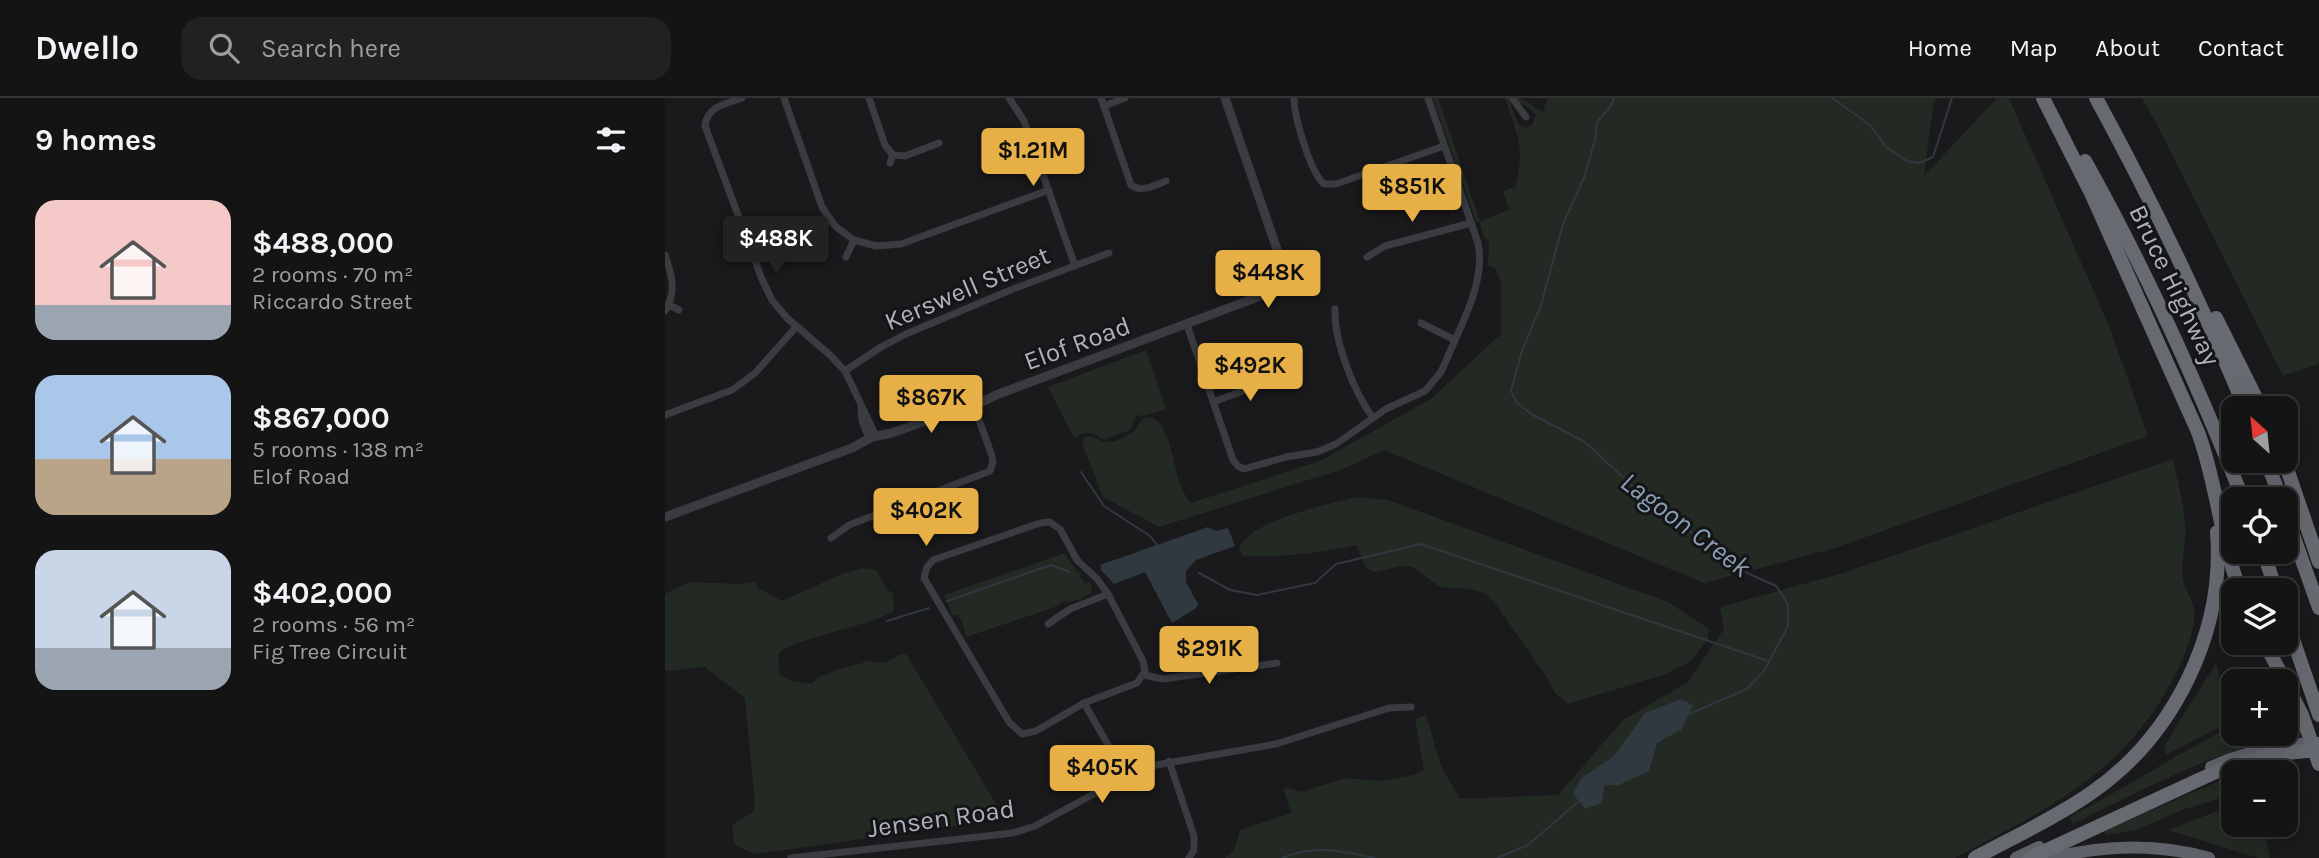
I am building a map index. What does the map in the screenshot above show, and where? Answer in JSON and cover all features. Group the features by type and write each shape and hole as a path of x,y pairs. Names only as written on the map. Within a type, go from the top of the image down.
{"highway":[{"path":"2043,98 2102,218 2198,432 2209,466 2236,578"},
{"name":"Bruce Highway","path":"2050,98 2140,264 2194,379 2238,487"},
{"name":"Bruce Highway","path":"2096,98 2200,303 2240,396"},
{"path":"2200,303 2215,317 2255,396"},
{"path":"2288,473 2319,562"},
{"path":"1975,858 2099,787 2140,750 2168,715 2199,654 2210,617 2217,562 2217,499"},
{"path":"2298,549 2319,608"},
{"path":"2298,654 2319,715"},
{"path":"2298,707 2319,764"},
{"path":"2016,858 2225,761 2319,743"},
{"path":"2030,858 2220,770 2294,748 2319,750"},
{"path":"2052,858 2117,847 2176,850 2209,858"}],"street":[{"path":"742,98 713,109 706,119 706,129 766,289 779,310 845,371 862,408 862,421 873,438"},
{"path":"784,98 822,207 835,226 854,240 876,246 901,244 1049,190"},
{"path":"869,98 891,159 939,143"},
{"path":"1009,98 1024,121 1075,266"},
{"path":"1125,98 1102,102 1131,185 1139,189 1166,181"},
{"path":"1294,98 1294,110 1315,173 1324,184 1336,184 1444,146"},
{"path":"1187,325 1233,460 1244,469 1286,457 1317,452 1347,438 1374,418 1425,391 1441,372 1455,340 1479,276 1480,254 1428,98"},
{"path":"1512,98 1526,117"},
{"name":"Elof Road","path":"665,517 873,438 974,406 996,395 1271,293 1281,285 1284,277 1281,260 1241,148 1227,99"},
{"path":"1367,257 1385,246 1471,223"},
{"path":"846,257 854,240"},
{"name":"Kerswell Street","path":"845,371 906,334 1013,289 1109,253"},
{"path":"665,255 673,282 667,308 679,310"},
{"path":"1335,309 1336,331 1354,383 1363,404 1374,418"},
{"path":"1421,323 1455,340"},
{"path":"665,415 732,390 755,373 796,327"},
{"path":"1213,402 1278,378"},
{"path":"831,538 849,525 990,471 992,456 974,406"},
{"path":"1049,522 1060,529 1073,555 1108,594 1143,661 1144,675 1134,685 1084,703 1036,731 1022,734 1017,731 963,648 925,583 925,571 929,563 938,558 1049,522"},
{"path":"1048,624 1070,609 1108,594"},
{"path":"1144,675 1163,679 1277,663"},
{"path":"1084,703 1123,778"},
{"name":"Jensen Road","path":"791,858 1013,833 1045,821 1123,778 1169,761 1276,744 1389,708 1411,708"},
{"path":"1169,761 1194,836 1194,850 1189,858"}],"shaded area":[{"path":"1433,98 1438,98 1480,221 1509,210 1503,191 1515,187 1518,174 1519,142 1505,98 1508,98 1518,124 1526,128 1532,125 1536,116 1516,98 1521,98 1544,113 1549,98 1937,98 1933,107 1924,176 1997,98 2009,98 2109,326 2148,436 1835,548 1704,583 1384,450 1343,469 1159,527 1103,497 1082,443 1084,437 1112,442 1132,433 1146,417 1156,420 1166,435 1181,487 1191,503 1322,460 1432,398 1501,334 1501,283 1495,268 1488,265 1489,242 1484,237 1479,221 1476,222"},
{"path":"2142,98 2319,98 2319,364 2283,376"},
{"path":"1146,350 1166,409 1139,417 1138,413 1130,430 1106,439 1088,433 1074,438 1048,387"},
{"path":"2173,459 2185,522 2183,580 2193,606 2193,626 2182,660 2154,710 2132,739 2107,764 2052,804 1955,858 1225,858 1234,850 1240,830 1291,813 1283,787 1301,792 1345,778 1380,781 1414,775 1424,770 1415,719 1426,715 1441,766 1460,799 1558,795 1623,720 1688,682 1724,629 1720,607 1843,573","holes":["1645,713 1681,730 1657,743 1648,771 1619,785 1605,785 1602,803 1585,809 1573,794 1581,778 1613,757"]},
{"path":"1356,497 1388,500 1668,602 1709,629 1708,639 1691,661 1666,674 1568,704 1555,693 1497,606 1485,593 1440,587 1412,567 1401,566 1374,572 1366,568 1356,545 1314,553 1272,556 1244,556 1239,550 1244,540 1272,522"},
{"path":"1208,527 1216,531 1228,528 1235,546 1196,560 1186,571 1186,582 1198,604 1172,623 1145,572 1114,584 1102,571 1100,565"},
{"path":"1065,553 1081,574 1080,577 1086,584 1091,584 1092,592 1078,600 1064,601 1055,607 966,637 962,621 957,614 953,616 944,595"},
{"path":"864,568 876,570 888,590 893,593 894,611 786,648 779,655 780,674 791,681 811,684 819,677 836,670 870,661 885,663 906,654 1005,819 754,854 735,845 732,825 753,812 755,803 745,698 705,667 665,671 665,594 689,582 756,582 758,588 782,601 842,574"},
{"path":"2216,663 2221,682 2221,726 2166,755 2164,747"},
{"path":"1681,699 1693,705 1681,730 1657,743 1649,771 1619,785 1605,785 1602,803 1585,809 1573,794 1581,778 1613,757 1645,713"},
{"path":"2221,732 2221,746 2252,746 2201,763 2072,824 2070,817"},
{"path":"2221,780 2221,798 2182,810 2137,830 2106,835 2104,831"},
{"path":"2221,810 2221,837 2266,837 2270,858 2258,858 2168,830"}],"waterway":[{"name":"Lagoon Creek","path":"1614,98 1597,122 1595,140 1584,178 1563,224 1541,305 1522,351 1511,391 1517,403 1533,415 1585,442 1644,497 1713,549 1747,573 1776,586 1788,604 1788,626 1764,671 1747,689 1689,714"},
{"name":"Lagoon Creek","path":"1832,98 1870,125 1886,147 1907,161 1919,163 1933,157 1952,98"},
{"path":"1081,472 1104,506 1150,536 1157,545"},
{"path":"1199,573 1230,590 1257,595 1315,583 1336,564 1421,544 1768,661"},
{"path":"947,601 1051,565 1070,572"},
{"path":"887,621 929,608"},
{"name":"Lagoon Creek","path":"1497,858 1528,845 1578,802"},
{"name":"Lagoon Creek","path":"1282,858 1317,850 1375,858"}]}
